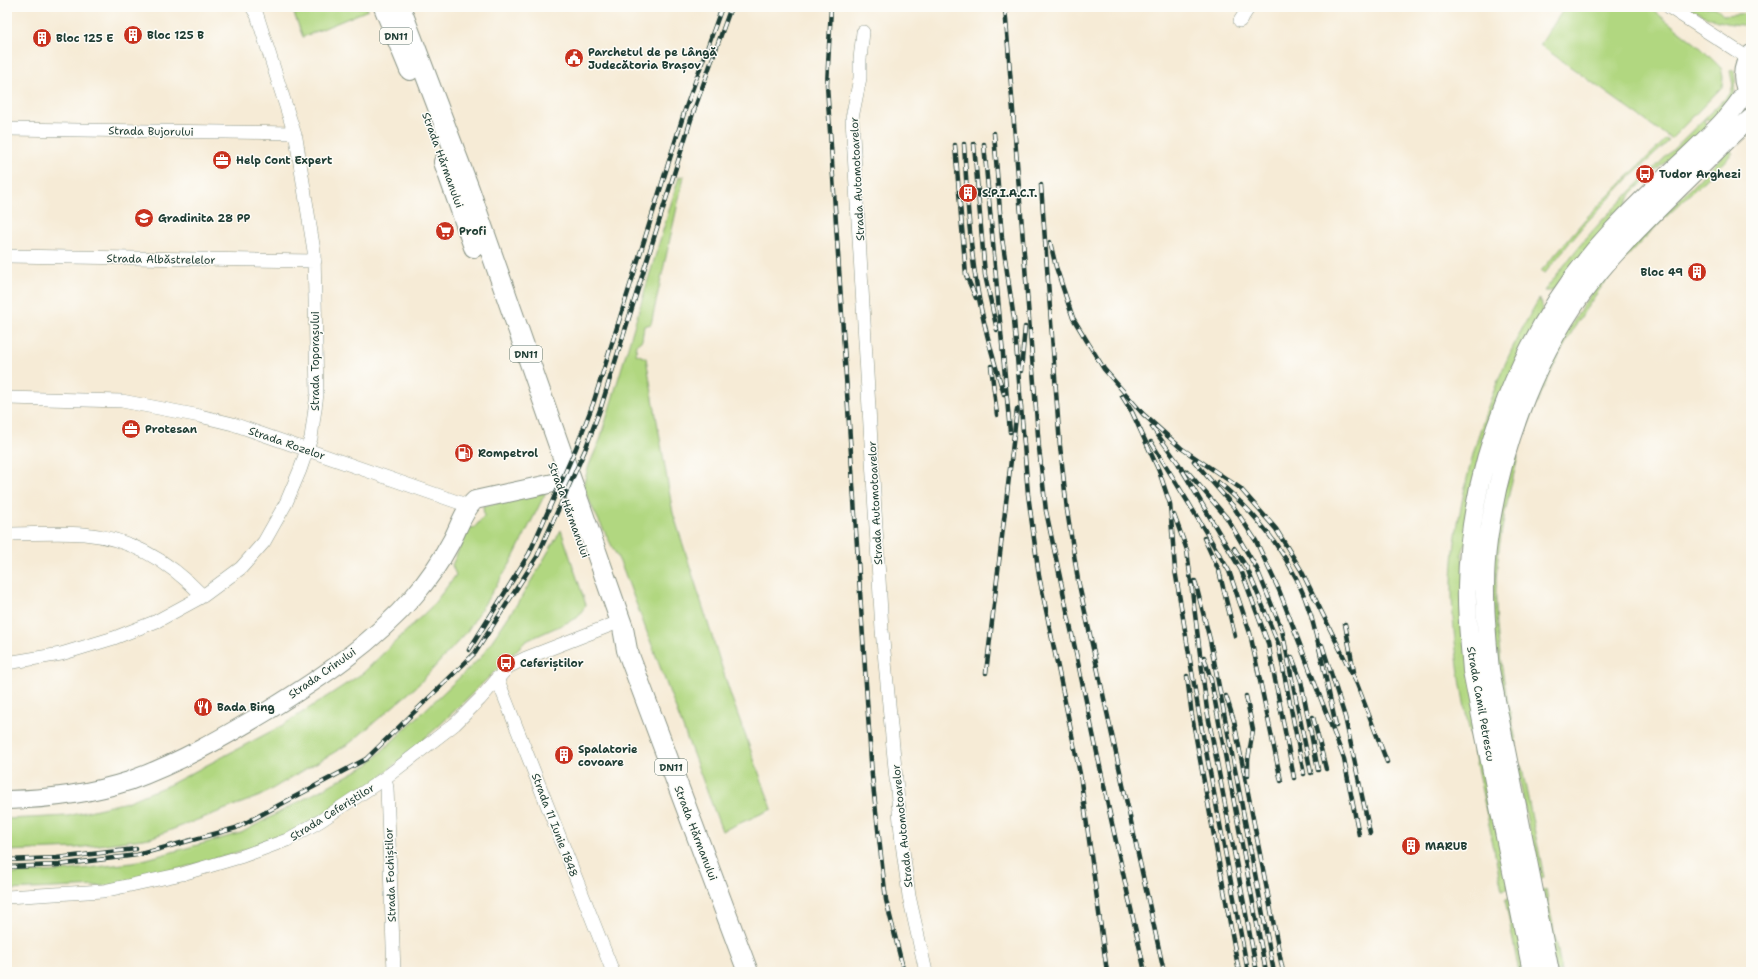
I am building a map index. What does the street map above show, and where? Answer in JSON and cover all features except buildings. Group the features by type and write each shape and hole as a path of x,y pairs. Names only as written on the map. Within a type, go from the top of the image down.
{"main road":[{"name":"Strada Hărmanului","path":"384,7 434,134 558,482 611,625 626,650 748,972"},
{"name":"Strada Hărmanului","path":"400,7 474,204 623,628 626,650"}],"street":[{"name":"Strada Toporașului","path":"7,663 36,660 114,638 157,621 203,596 241,568 264,542 286,503 307,450 314,423 317,394 314,261 294,133 257,15 252,7"},
{"path":"1240,21 1249,7"},
{"path":"1669,7 1750,56"},
{"name":"Strada Automotoarelor","path":"863,32 860,59 860,78 852,118 882,630 902,844 909,896 926,972"},
{"name":"Strada Camil Petrescu","path":"1532,972 1472,671 1468,627 1467,586 1470,544 1477,497 1498,420 1515,378 1538,332 1562,294 1590,256 1609,234 1715,130 1748,94 1743,81 1743,72 1750,56"},
{"name":"Strada Camil Petrescu","path":"1550,972 1490,670 1486,630 1485,587 1487,550 1494,505 1504,463 1516,424 1547,353 1564,321 1582,295 1620,247 1751,118"},
{"name":"Strada Bujorului","path":"7,129 294,133"},
{"name":"Strada Albăstrelelor","path":"7,256 314,261"},
{"name":"Strada Rozelor","path":"7,398 122,401 162,408 233,424 469,506"},
{"path":"469,506 475,500 558,482"},
{"name":"Strada Crinului","path":"7,800 60,797 92,791 128,781 180,759 214,742 300,690 338,665 353,653 413,597 432,574 469,506"},
{"path":"7,534 83,534 124,543 148,553 166,564 186,579 203,596"},
{"name":"Strada Ceferiștilor","path":"7,896 103,890 182,874 243,856 287,840 320,822 385,778 455,724 480,699 508,667 526,658 611,625"},
{"name":"Strada 11 Iunie 1848","path":"497,678 613,972"},
{"name":"Strada Fochiștilor","path":"385,778 387,788 394,972"}],"green space":[{"path":"303,7 367,7 368,10 303,37 293,11"},
{"path":"1565,7 1649,7 1701,48 1721,68 1723,77 1722,87 1671,139 1540,45"},
{"path":"1688,7 1715,7 1723,15 1751,13 1751,25 1718,21"},
{"path":"1734,70 1734,93 1729,103 1715,122 1707,119 1704,120 1708,129 1678,156 1662,165 1637,188 1631,194 1625,208 1557,288 1551,291 1544,291 1581,244 1605,217 1731,92 1733,85 1730,71"},
{"path":"1666,139 1669,141 1630,177 1583,226 1545,273 1541,271 1587,217"},
{"path":"1729,149 1733,153 1633,250 1590,302 1558,357 1540,395 1524,435 1522,429 1557,347 1599,281"},
{"path":"684,176 651,324 644,326 642,340 637,344 636,354 646,358 673,513 731,696 772,809 722,831 622,566 583,486 589,465 600,440 679,177"},
{"path":"1539,299 1542,304 1542,310 1462,554 1511,888 1502,890 1467,719 1456,654 1452,587 1453,565 1456,534 1462,502 1482,423 1513,347"},
{"path":"1514,457 1518,457 1508,498 1498,553 1496,612 1500,657 1517,745 1513,742 1495,656 1491,569 1501,502"},
{"path":"546,492 510,564 466,633 417,686 350,743 260,796 150,838 76,848 7,851 7,819 68,816 127,802 171,784 283,725 363,673 432,606 456,575 452,565 469,527 474,528 484,516 483,506"},
{"path":"561,530 586,605 577,618 526,641 440,725 367,789 286,838 123,885 7,890 7,874 62,871 132,863 241,833 367,765 481,657 521,598"},
{"path":"1521,764 1544,877 1538,879 1518,771"},
{"path":"1546,890 1562,972 1555,972 1540,892"},
{"path":"1514,897 1529,972 1519,972 1505,899"}],"railway":[{"path":"469,650 529,554 576,448 593,404 685,110 722,7"},
{"path":"7,867 58,865 137,855 236,828 366,759 475,653 537,557 585,450 601,407 693,113 731,7"},
{"path":"831,7 827,85 872,776 886,900 904,972"},
{"path":"1005,7 1039,448 1046,511 1145,972"},
{"path":"994,133 1002,238 1014,319 1028,494 1039,576 1080,774 1107,972"},
{"path":"964,144 967,198 974,269 982,314 1004,394"},
{"path":"974,144 985,275 997,330"},
{"path":"984,144 1010,432"},
{"path":"955,145 966,275 976,298"},
{"path":"1041,185 1060,446 1067,510 1078,580 1164,972"},
{"path":"1050,242 1056,267 1073,318 1104,369 1143,414 1181,448 1240,488 1276,529 1301,570 1357,684 1387,762"},
{"path":"1021,371 1025,327"},
{"path":"991,366 997,415"},
{"path":"1122,396 1132,412 1159,471 1170,504 1175,570 1199,714 1248,972"},
{"path":"986,673 1017,409"},
{"path":"1152,427 1178,463 1241,570 1268,643 1294,778"},
{"path":"1151,442 1191,507"},
{"path":"1194,461 1233,506 1256,541 1279,590 1344,759 1359,835"},
{"path":"1187,471 1227,518 1257,569 1282,630 1311,773"},
{"path":"1218,482 1233,495 1262,526 1275,542 1296,578 1311,616 1336,726"},
{"path":"1188,502 1229,571 1250,633 1281,781"},
{"path":"1174,515 1187,550 1207,710 1257,972"},
{"path":"1204,538 1219,571 1235,636"},
{"path":"1234,548 1247,568 1278,643 1304,774"},
{"path":"1195,581 1210,640 1274,972"},
{"path":"1345,624 1354,672"},
{"path":"1322,645 1345,717 1370,833"},
{"path":"1204,657 1211,680 1266,972"},
{"path":"1292,657 1301,681 1318,770"},
{"path":"1187,676 1192,716 1239,972"},
{"path":"1226,696 1234,721 1283,972"},
{"path":"1246,696 1253,730 1248,760 1248,776"},
{"path":"1313,717 1326,769"},
{"path":"7,860 57,858 136,849"}],"place":[{"name":"Bloc 125 B","path":"133,35"},
{"name":"Bloc 125 E","path":"42,38"},
{"name":"Parchetul de pe Lângă Judecătoria Brașov","path":"574,58"},
{"name":"Help Cont Expert","path":"222,160"},
{"name":"Tudor Arghezi","path":"1645,174"},
{"name":"S.P.I.A.C.T.","path":"968,193"},
{"name":"Gradinita 28 PP","path":"144,218"},
{"name":"Profi","path":"445,231"},
{"name":"Bloc 49","path":"1697,272"},
{"name":"Protesan","path":"131,429"},
{"name":"Rompetrol","path":"464,453"},
{"name":"Ceferiștilor","path":"506,663"},
{"name":"Bada Bing","path":"203,707"},
{"name":"Spalatorie covoare","path":"564,755"},
{"name":"MARUB","path":"1411,846"}]}
